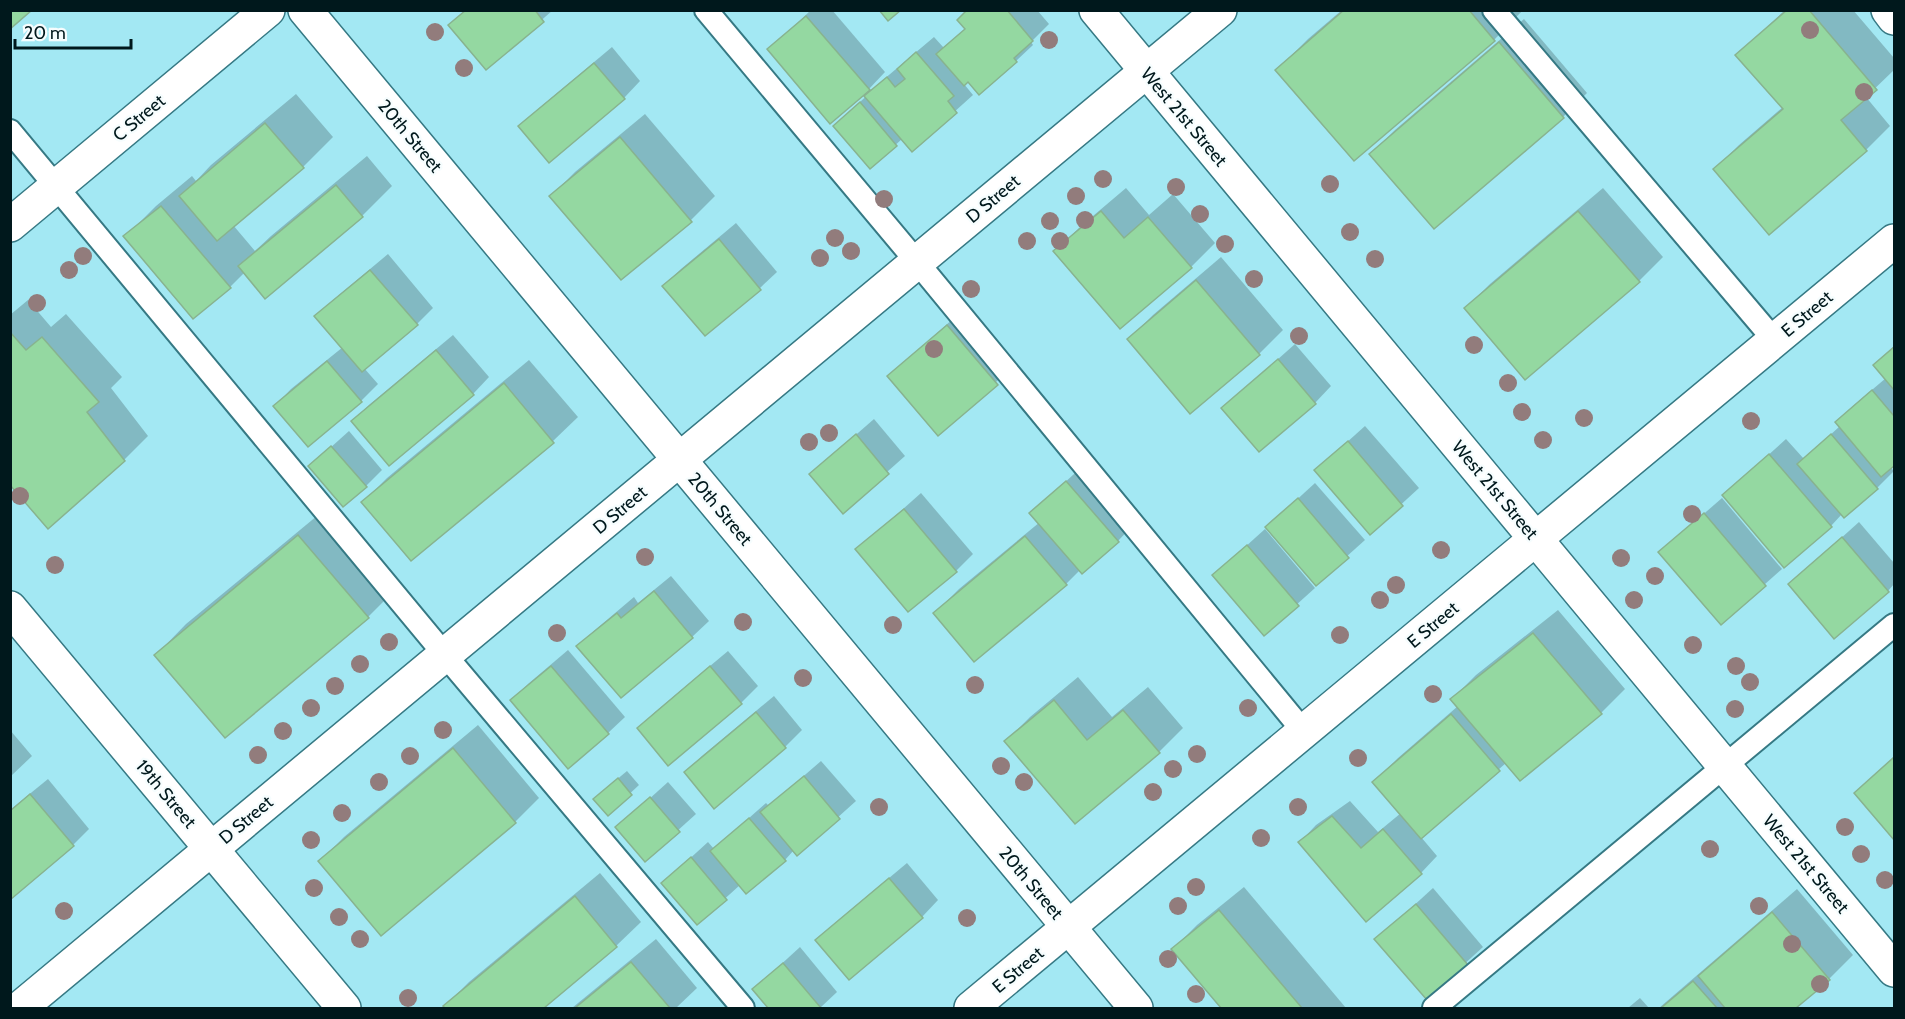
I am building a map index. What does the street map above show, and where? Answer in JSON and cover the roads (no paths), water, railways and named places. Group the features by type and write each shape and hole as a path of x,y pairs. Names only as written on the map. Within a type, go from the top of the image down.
{"street":[{"name":"C Street","path":"10,225 268,10"},
{"name":"20th Street","path":"305,10 1136,1008"},
{"name":"West 21st Street","path":"1096,10 1894,970"},
{"name":"D Street","path":"20,1008 1220,10"},
{"path":"1888,10 1894,18"},
{"name":"E Street","path":"971,1008 1894,241"},
{"name":"19th Street","path":"10,608 344,1008"}],"lane":[{"path":"706,10 1304,732"},
{"path":"1494,10 1774,341"},
{"path":"10,131 445,655 743,1008"},
{"path":"1434,1008 1894,625"}]}
